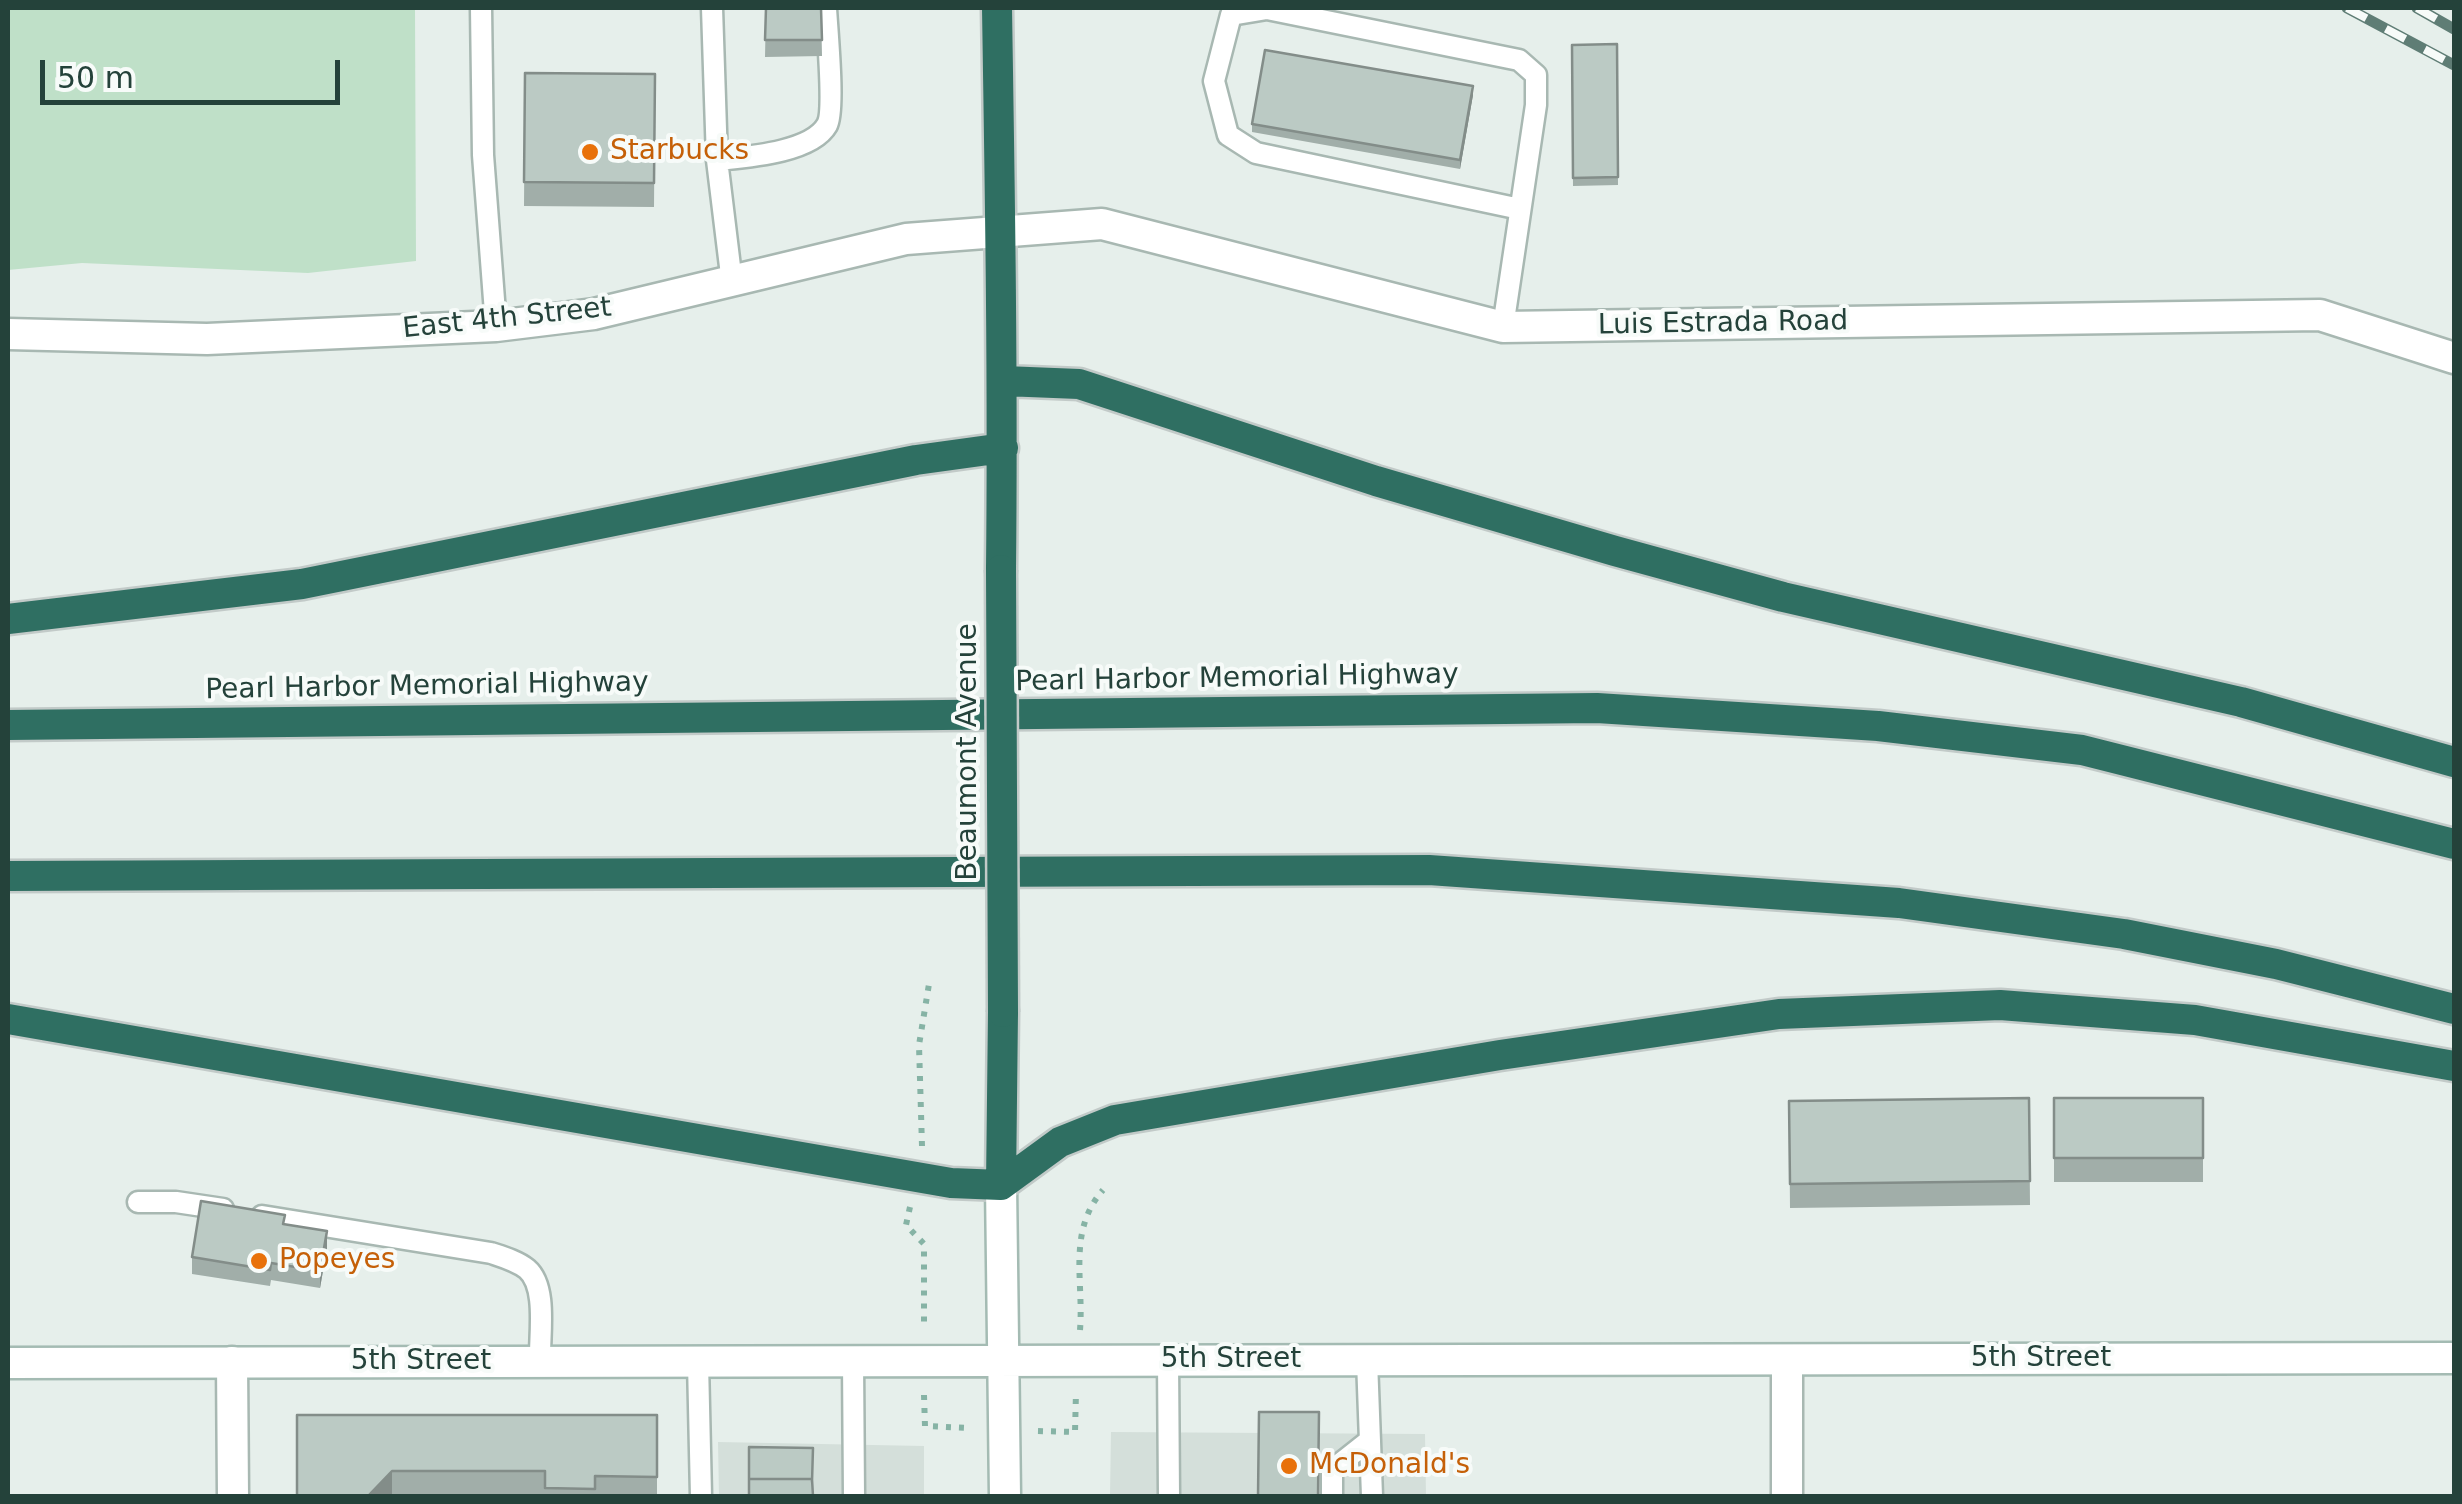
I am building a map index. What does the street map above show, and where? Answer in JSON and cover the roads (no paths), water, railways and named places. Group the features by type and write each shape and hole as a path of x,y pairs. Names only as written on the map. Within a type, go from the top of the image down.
{"highway":[{"name":"Beaumont Avenue","path":"997,8 998,230 1004,380 1001,1185"},
{"path":"1004,380 1079,384 1376,480 1634,556 1783,596 2242,702 2454,762"},
{"path":"8,619 302,584 916,460 1003,448"},
{"name":"Pearl Harbor Memorial Highway","path":"8,725 1598,708 1878,726 2082,750 2454,844"},
{"path":"8,876 1429,870 1899,903 2124,934 2276,964 2454,1009"},
{"path":"8,1019 951,1183 1001,1185 1060,1142 1115,1120 1500,1055 1779,1014 2019,1006 2195,1020 2454,1066"}],"street":[{"name":"Luis Estrada Road","path":"998,230 1102,224 1503,326 2320,315 2454,358"},
{"name":"East 4th Street","path":"8,334 207,339 496,326 594,314 906,239 998,230"},
{"name":"Beaumont Avenue","path":"1001,1185 1005,1496"},
{"name":"5th Street","path":"8,1363 2454,1358"},
{"path":"1788,1360 1788,1496"},
{"path":"232,1362 233,1496"}],"lane":[{"path":"481,8 483,155 496,326"},
{"path":"712,8 718,160 732,283"},
{"path":"718,160 770,155 811,139 827,125 830,109 826,8"},
{"path":"1503,326 1536,105 1536,75 1518,60 1268,9 1231,15 1214,81 1228,135 1256,153 1520,209"},
{"path":"138,1202 176,1202 491,1253 514,1261 530,1271 540,1294 540,1362"},
{"path":"1168,1360 1169,1496"},
{"path":"1368,1360 1372,1496"},
{"path":"853,1361 854,1496"},
{"path":"698,1362 701,1496"},
{"path":"1332,1496 1332,1470 1370,1440"}],"railway":[{"path":"2347,8 2454,65"},
{"path":"2417,8 2454,29"}],"place":[{"name":"Starbucks","path":"590,152"},
{"name":"Popeyes","path":"259,1261"},
{"name":"McDonald's","path":"1289,1466"}]}
